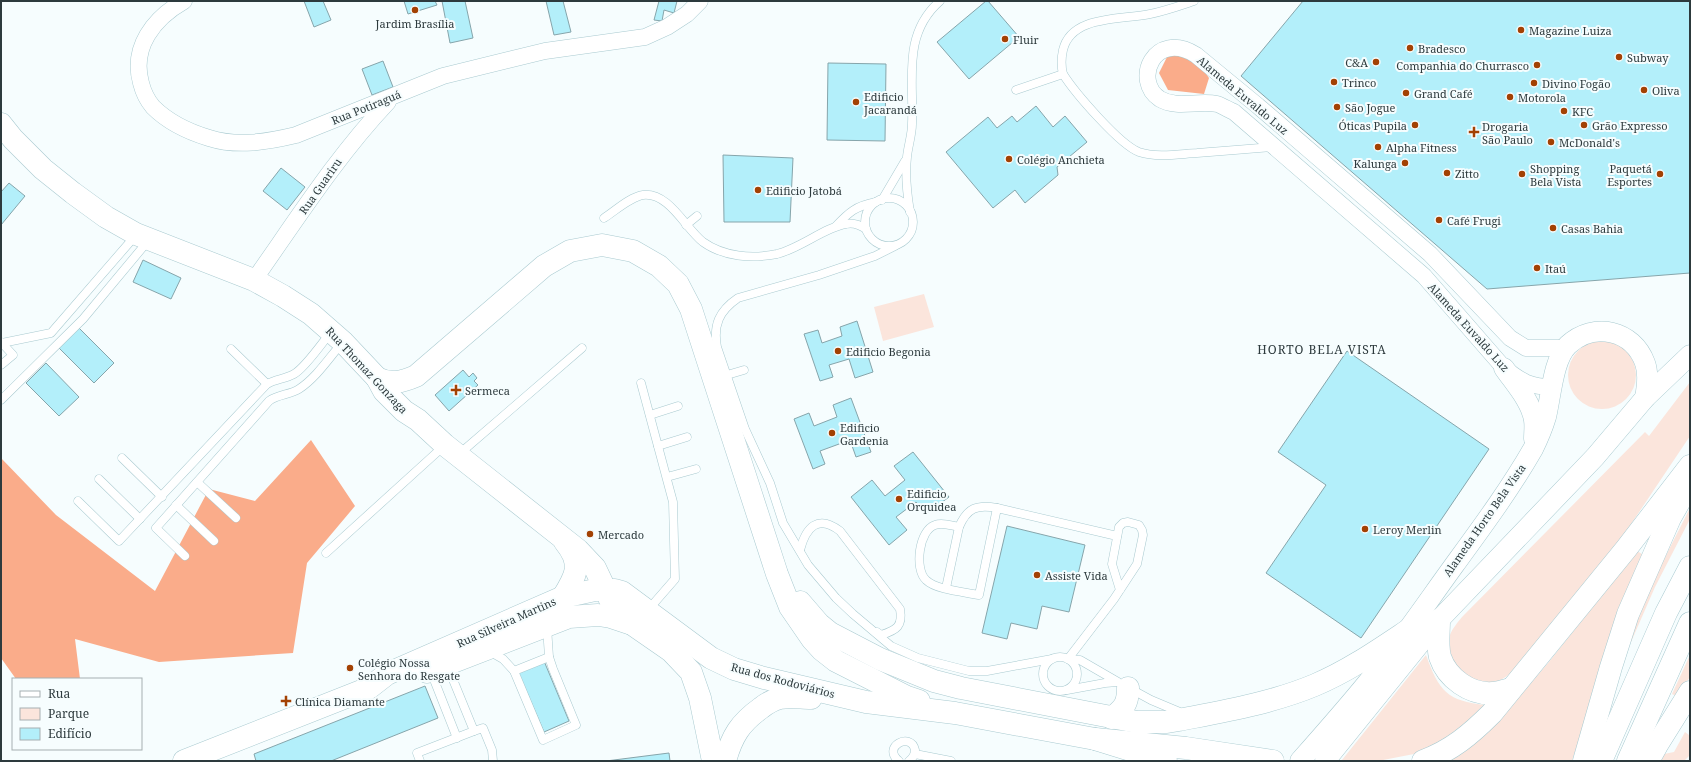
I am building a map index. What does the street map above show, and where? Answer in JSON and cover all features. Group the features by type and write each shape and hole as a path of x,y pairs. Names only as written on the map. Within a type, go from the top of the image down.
{"main road":[{"name":"Rua Thomaz Gonzaga","path":"1,124 13,139 43,169 106,217 143,237 254,280 306,310 337,336 377,378 384,391 404,411 418,420 452,450 587,558 605,590"},
{"path":"377,378 385,382 393,383 406,381 416,376 544,266 570,251 602,245 633,252 659,266 678,284 691,309 777,574 790,607 812,639 836,660 907,697 955,713"},
{"path":"416,376 411,387 409,398 411,407 418,420"},
{"path":"1422,761 1451,749 1471,734 1492,713 1626,549 1690,466"},
{"path":"1584,761 1628,614 1670,518 1690,483"},
{"path":"559,535 570,548 576,567 576,575 563,597"},
{"path":"1601,761 1666,613 1690,567"},
{"path":"777,574 806,609 830,632 880,659 934,681 961,688 1050,704 1112,718 1149,722 1167,722 1199,716 1281,697 1315,685 1357,663 1407,631"},
{"name":"Rua dos Rodoviários","path":"605,590 614,608 640,618 734,669 764,678 866,702 955,713 1095,739 1166,761"},
{"name":"Rua Silveira Martins","path":"184,761 369,688 387,674 563,597 577,593 605,590"},
{"name":"Rua Silveira Martins","path":"369,688 391,687 485,648 569,617 598,615 640,618"},
{"name":"Rua dos Rodoviários","path":"640,618 691,672 700,698 715,758"},
{"path":"1439,620 1440,656 1446,671 1458,682 1479,692 1492,693 1511,689"},
{"path":"1628,761 1690,623"},
{"path":"1112,718 1126,704 1128,698 1123,685"},
{"path":"1648,761 1656,744 1690,692"},
{"path":"715,758 730,744 737,730 750,716 767,703 779,698 792,697 866,702"},
{"path":"1004,722 1050,704"},
{"path":"1095,739 1264,759"}],"street":[{"name":"Rua Potiraguá","path":"184,1 162,17 150,29 143,41 139,55 139,75 143,90 152,106 166,118 185,129 209,138 229,142 252,143 296,136 443,76 545,51 645,37 674,23 687,14 700,1"},
{"name":"Alameda Euvaldo Luz","path":"1553,387 1537,387 1526,383 1504,368 1424,276 1234,112 1218,104 1174,103 1162,100 1154,94 1150,88 1148,79 1152,59 1159,52 1169,48 1180,47 1196,55 1258,106 1430,254 1510,338 1526,348 1565,348"},
{"name":"Rua Guariru","path":"254,280 336,163 373,117 392,98"},
{"path":"1565,348 1578,337 1591,332 1605,331 1619,334 1630,341 1640,352 1645,365 1647,382 1645,398"},
{"name":"Alameda Horto Bela Vista","path":"1300,761 1368,682 1502,500 1534,448 1546,418 1560,358 1565,348"},
{"path":"1325,761 1439,620 1596,457 1645,398 1690,355"},
{"path":"1504,368 1532,412 1535,422 1534,448"}],"lane":[{"path":"940,1 926,17 914,45 912,62 912,125 906,171 910,212 913,220 912,228 906,239 875,256 819,275 738,298 727,305 720,315 715,336 745,428 770,483 784,523 790,536 808,565 836,598 891,646 918,658 969,671 987,671 1057,657 1080,660 1167,708 1199,716"},
{"path":"1194,1 1151,14 1088,24 1078,28 1070,35 1064,44 1061,68 1063,74 1119,138 1130,147 1140,152 1152,155 1274,147"},
{"path":"1016,90 1063,74"},
{"path":"895,246 886,246 878,243 870,237 866,229 865,222 869,210 880,200 900,171 907,157"},
{"path":"604,218 635,198 643,195 654,196 664,200 686,225 704,242 714,248 734,255 748,257 764,257 784,252 835,227 852,223 860,225 866,229"},
{"path":"835,227 851,211 864,204 880,200 894,199 900,201 910,212"},
{"path":"686,225 697,216"},
{"path":"1,365 13,355 2,342 51,333 143,237"},
{"path":"1,400 83,319 143,237"},
{"path":"78,502 119,541 267,384 277,379 287,378 298,372 337,336"},
{"path":"185,556 156,528 269,401 297,390 313,376 337,336"},
{"path":"326,553 452,450 582,348"},
{"path":"231,349 267,384"},
{"path":"727,376 744,370"},
{"path":"640,618 675,579 673,502 641,383"},
{"path":"650,415 678,406"},
{"path":"658,446 687,437"},
{"path":"122,458 162,497"},
{"path":"667,477 696,469"},
{"path":"99,479 140,519"},
{"path":"197,482 236,518"},
{"path":"176,505 214,541"},
{"path":"946,588 959,527 963,518 976,507 986,506 997,508 1117,536"},
{"path":"959,527 941,524 933,525 924,537 918,560 920,569 924,579 931,584 979,596 997,508"},
{"path":"800,550 807,531 813,525 822,522 832,525 840,531 900,609 901,619 898,627 890,632 881,635 868,626"},
{"path":"1068,659 1120,590 1137,564 1143,535 1142,530 1139,525 1128,522 1123,523 1120,527 1112,564 1120,590"},
{"path":"485,648 504,659 514,671 543,740 576,725 549,657 547,624"},
{"path":"514,671 549,657"},
{"path":"1052,658 1044,667 1042,673 1043,679 1050,688 1056,691 1106,683 1123,685"},
{"path":"1067,690 1072,687 1077,678 1076,667 1068,659"},
{"path":"439,668 474,731"},
{"path":"439,668 457,738"},
{"path":"420,761 417,753 483,728 492,750 493,761"},
{"path":"899,761 894,752 898,743 908,742 913,747 915,754"},
{"path":"909,761 915,754"},
{"path":"915,754 951,761"}],"green space":[{"path":"924,294 934,327 883,341 874,307"},
{"path":"1602,341 1615,344 1626,351 1633,362 1636,375 1633,388 1626,399 1615,406 1602,409 1589,406 1578,399 1571,388 1568,375 1571,362 1578,351 1589,344"},
{"path":"1690,382 1690,436 1611,554 1514,671 1498,681 1488,682 1479,680 1462,671 1455,663 1451,655 1449,645 1450,635 1462,617 1645,432 1649,436"},
{"path":"1690,508 1690,519 1655,587 1631,642 1629,641 1651,585"},
{"path":"1637,551 1642,554 1624,598 1572,761 1446,761 1494,726 1548,663"},
{"path":"1426,655 1435,677 1440,686 1446,692 1462,701 1486,705 1476,717 1438,745 1414,754 1378,761 1342,760"},
{"path":"1690,655 1690,677 1676,696 1672,694"},
{"path":"1685,732 1689,735 1690,732 1690,755 1684,761 1661,761 1664,754 1674,752"}],"shaded area":[{"path":"1170,51 1198,62 1209,78 1204,94 1168,90 1159,73"},
{"path":"311,440 355,506 307,563 293,653 159,662 75,639 80,678 15,678 1,658 1,458 56,515 155,591 209,489 255,501"}],"building":[{"path":"304,1 323,1 331,20 314,27"},
{"name":"Jardim Brasília","path":"404,1 435,1 437,5 408,14"},
{"path":"442,1 465,1 473,38 450,43"},
{"path":"546,1 563,1 571,32 554,35"},
{"path":"659,1 677,1 674,13 664,10 662,21 654,20"},
{"path":"986,1 988,1 1019,37 969,79 937,42"},
{"name":"Shopping Bela Vista","path":"1303,1 1690,1 1690,273 1487,289 1241,76"},
{"path":"383,61 393,87 372,95 362,69"},
{"name":"Edificio Jacarandá","path":"828,63 886,64 885,141 827,140"},
{"name":"Colégio Anchieta","path":"1036,106 1053,127 1065,116 1087,142 1057,167 1058,175 1025,203 1015,190 993,208 946,152 988,117 997,128 1012,116 1017,122"},
{"name":"Edificio Jatobá","path":"723,155 793,158 790,222 724,222"},
{"path":"281,168 305,187 287,210 263,191"},
{"path":"9,183 25,196 1,225 1,192"},
{"path":"143,260 181,278 171,299 133,282"},
{"name":"Edificio Begonia","path":"857,321 873,372 855,378 849,359 829,365 833,377 820,381 804,334 818,330 822,343 842,336 840,327"},
{"path":"78,327 114,363 94,383 58,347"},
{"name":"Leroy Merlin","path":"1347,351 1489,449 1361,638 1266,573 1326,485 1278,452"},
{"path":"46,363 79,397 59,416 26,383"},
{"name":"Sermeca","path":"463,370 469,377 473,373 477,378 474,381 478,385 449,411 435,395"},
{"name":"Edificio Gardenia","path":"851,398 871,452 856,457 850,440 820,451 825,464 813,469 794,419 809,413 814,426 837,417 833,405"},
{"name":"Edificio Orquidea","path":"913,452 949,497 926,514 916,502 896,517 907,530 889,545 851,497 872,480 885,496 905,480 894,466"},
{"name":"Assiste Vida","path":"1007,526 1085,545 1069,612 1042,606 1037,629 1011,623 1007,639 982,633"},
{"path":"544,661 569,721 544,732 518,672"},
{"path":"425,686 438,718 331,761 256,761 254,754"},
{"path":"669,753 670,761 606,761"}],"place":[{"name":"Jardim Brasília","path":"415,10"},
{"name":"Magazine Luiza","path":"1521,30"},
{"name":"Fluir","path":"1005,39"},
{"name":"Bradesco","path":"1410,48"},
{"name":"Subway","path":"1619,57"},
{"name":"C&A","path":"1376,62"},
{"name":"Companhia do Churrasco","path":"1537,65"},
{"name":"Trinco","path":"1334,82"},
{"name":"Divino Fogão","path":"1534,83"},
{"name":"Oliva","path":"1644,90"},
{"name":"Grand Café","path":"1406,93"},
{"name":"Motorola","path":"1510,97"},
{"name":"Edificio Jacarandá","path":"856,102"},
{"name":"São Jogue","path":"1337,107"},
{"name":"KFC","path":"1564,111"},
{"name":"Óticas Pupila","path":"1415,125"},
{"name":"Grão Expresso","path":"1584,125"},
{"name":"Drogaria São Paulo","path":"1474,132"},
{"name":"McDonald's","path":"1551,142"},
{"name":"Alpha Fitness","path":"1378,147"},
{"name":"Colégio Anchieta","path":"1009,159"},
{"name":"Kalunga","path":"1405,163"},
{"name":"Zitto","path":"1447,173"},
{"name":"Shopping Bela Vista","path":"1522,174"},
{"name":"Paquetá Esportes","path":"1660,174"},
{"name":"Edificio Jatobá","path":"758,190"},
{"name":"Café Frugi","path":"1439,220"},
{"name":"Casas Bahia","path":"1553,228"},
{"name":"Itaú","path":"1537,268"},
{"name":"Edificio Begonia","path":"838,351"},
{"name":"Sermeca","path":"456,390"},
{"name":"Edificio Gardenia","path":"832,433"},
{"name":"Edificio Orquidea","path":"899,499"},
{"name":"Leroy Merlin","path":"1365,529"},
{"name":"Mercado","path":"590,534"},
{"name":"Assiste Vida","path":"1037,575"},
{"name":"Colégio Nossa Senhora do Resgate","path":"350,668"},
{"name":"Clínica Diamante","path":"286,701"}],"district":[{"name":"HORTO BELA VISTA","path":"1322,349"}]}
